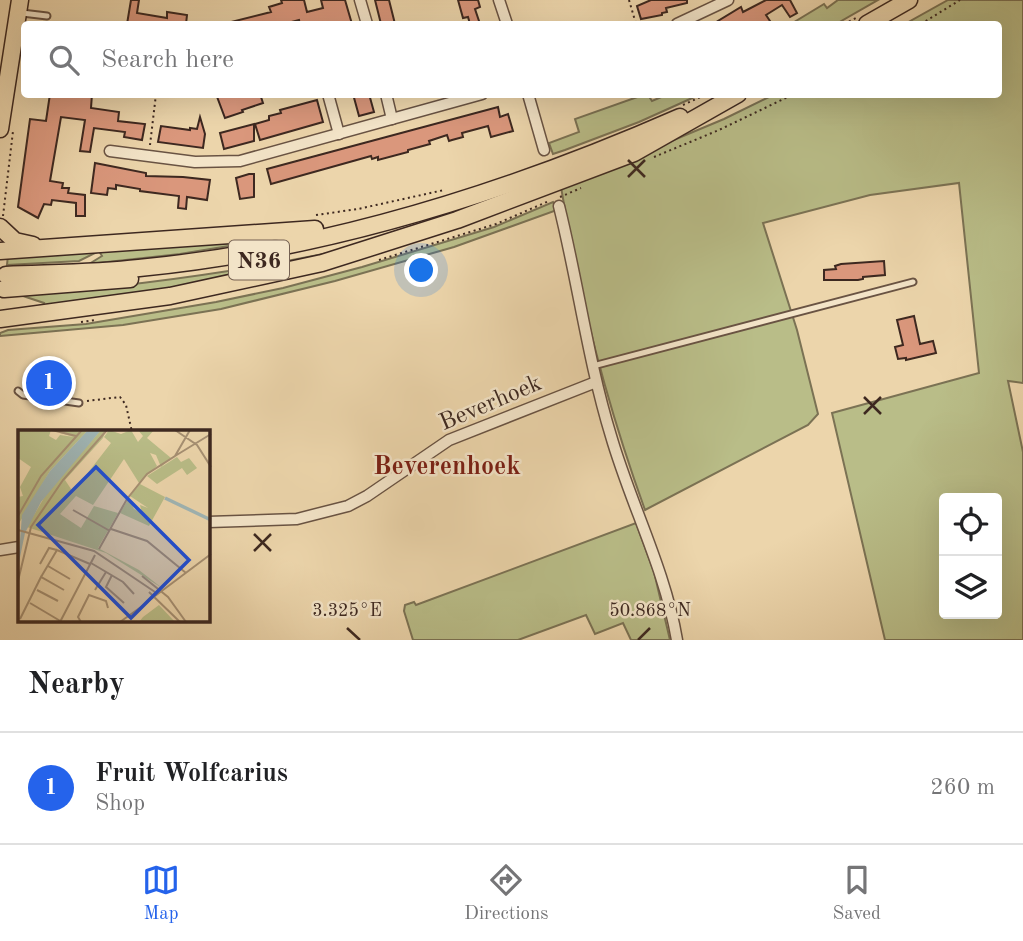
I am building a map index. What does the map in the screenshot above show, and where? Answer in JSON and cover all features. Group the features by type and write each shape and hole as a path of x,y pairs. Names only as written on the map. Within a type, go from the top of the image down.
{"main road":[{"path":"872,21 909,0"},
{"path":"7,126 18,51 19,6"},
{"name":"N36","path":"711,101 634,153 508,200 382,234 236,265 118,280 5,282 138,269 235,255 343,233 513,184 561,167 722,98"},
{"path":"0,318 170,296 280,273 386,242 508,200"},
{"path":"0,251 299,231 410,214"},
{"path":"3,225 9,237 22,244 49,247"}],"street":[{"path":"360,0 366,21"},
{"path":"499,0 506,21"},
{"path":"683,21 728,0"},
{"path":"329,98 339,134"},
{"path":"387,98 392,119"},
{"path":"110,151 195,162 240,161 468,98"},
{"path":"529,98 544,150"},
{"path":"559,206 596,382 611,439 666,592 677,640"},
{"name":"Beverhoek","path":"210,522 298,519 348,506 449,440 596,382"},
{"path":"0,550 18,547"}],"lane":[{"path":"19,6 47,16"},
{"path":"593,366 914,282"},
{"path":"18,391 23,395 79,403"}],"path":[{"path":"629,0 635,21"},
{"path":"926,21 960,0"},
{"path":"148,156 155,98"},
{"path":"674,109 711,101"},
{"path":"3,225 7,126"},
{"path":"318,215 447,190"},
{"path":"79,403 120,397 126,405 132,430"}],"green space":[{"path":"838,0 878,0 841,21 796,21 824,4 827,8"},
{"path":"948,0 1023,0 1023,383 1008,381 1023,452 1023,640 885,640 832,413 979,373 959,183 870,195 763,223 797,330 818,414 808,425 645,510 606,391 585,310 561,187 724,119 767,98 1002,98 1002,21 910,21"},
{"path":"634,98 650,98 652,101 659,98 692,98 639,122 553,154 549,143 579,132 575,119"},
{"path":"553,202 557,210 454,247 335,281 221,309 123,325 0,336 0,333 8,330 86,324 283,288 494,227"},
{"path":"271,239 180,254 89,264 102,256 99,251 79,261 7,265 8,255"},
{"path":"361,246 259,274 42,309 44,303 20,295 192,276"},
{"path":"636,523 654,572 670,640 631,640 623,623 595,634 586,615 518,640 413,640 404,611 405,605 414,602 416,605"}],"building":[{"path":"131,0 139,0 137,13 167,18 167,12 187,15 186,21 128,21"},
{"path":"281,0 304,0 307,12 323,8 321,0 345,0 351,21 235,21 271,12 269,7 282,3"},
{"path":"375,0 389,0 394,21 380,21"},
{"path":"458,0 478,0 480,7 475,9 479,21 463,18"},
{"path":"651,0 687,0 687,3 666,8 667,12 662,15 641,19 637,6"},
{"path":"766,0 790,0 797,13 790,17 782,5 766,15 770,21 718,21 741,7 743,12"},
{"path":"49,98 92,98 91,108 119,112 118,121 145,124 142,140 124,137 125,132 94,128 90,152 80,151 85,120 61,117 50,181 63,183 62,188 69,188 68,193 85,195 85,216 76,216 76,203 52,200 51,205 44,204 38,218 18,207 30,119 46,121"},
{"path":"218,98 261,98 263,103 225,118"},
{"path":"354,98 370,98 374,112 359,116"},
{"path":"317,100 323,122 260,140 255,124 269,120 269,116 281,113 280,110"},
{"path":"498,107 500,117 508,114 513,131 491,137 488,126 462,133 463,137 449,141 447,135 408,152 378,160 378,157 372,159 371,156 271,184 267,169"},
{"path":"200,117 205,134 203,148 158,142 161,126 197,129"},
{"path":"254,124 254,141 224,149 220,133"},
{"path":"95,163 146,173 146,176 210,180 207,200 187,197 186,209 178,208 179,196 140,189 116,185 116,189 108,188 107,195 91,193"},
{"path":"254,174 254,197 240,199 236,178"},
{"path":"884,261 885,275 858,280 824,280 824,270 836,269 835,266 841,264"},
{"path":"914,316 920,344 933,341 936,353 906,360 898,359 895,347 903,345 897,320"},
{"path":"31,369 69,374 66,396 29,390"}],"place":[{"name":"Fruit Wolfcarius","path":"49,383"}],"district":[{"name":"Beverenhoek","path":"447,465"}]}
